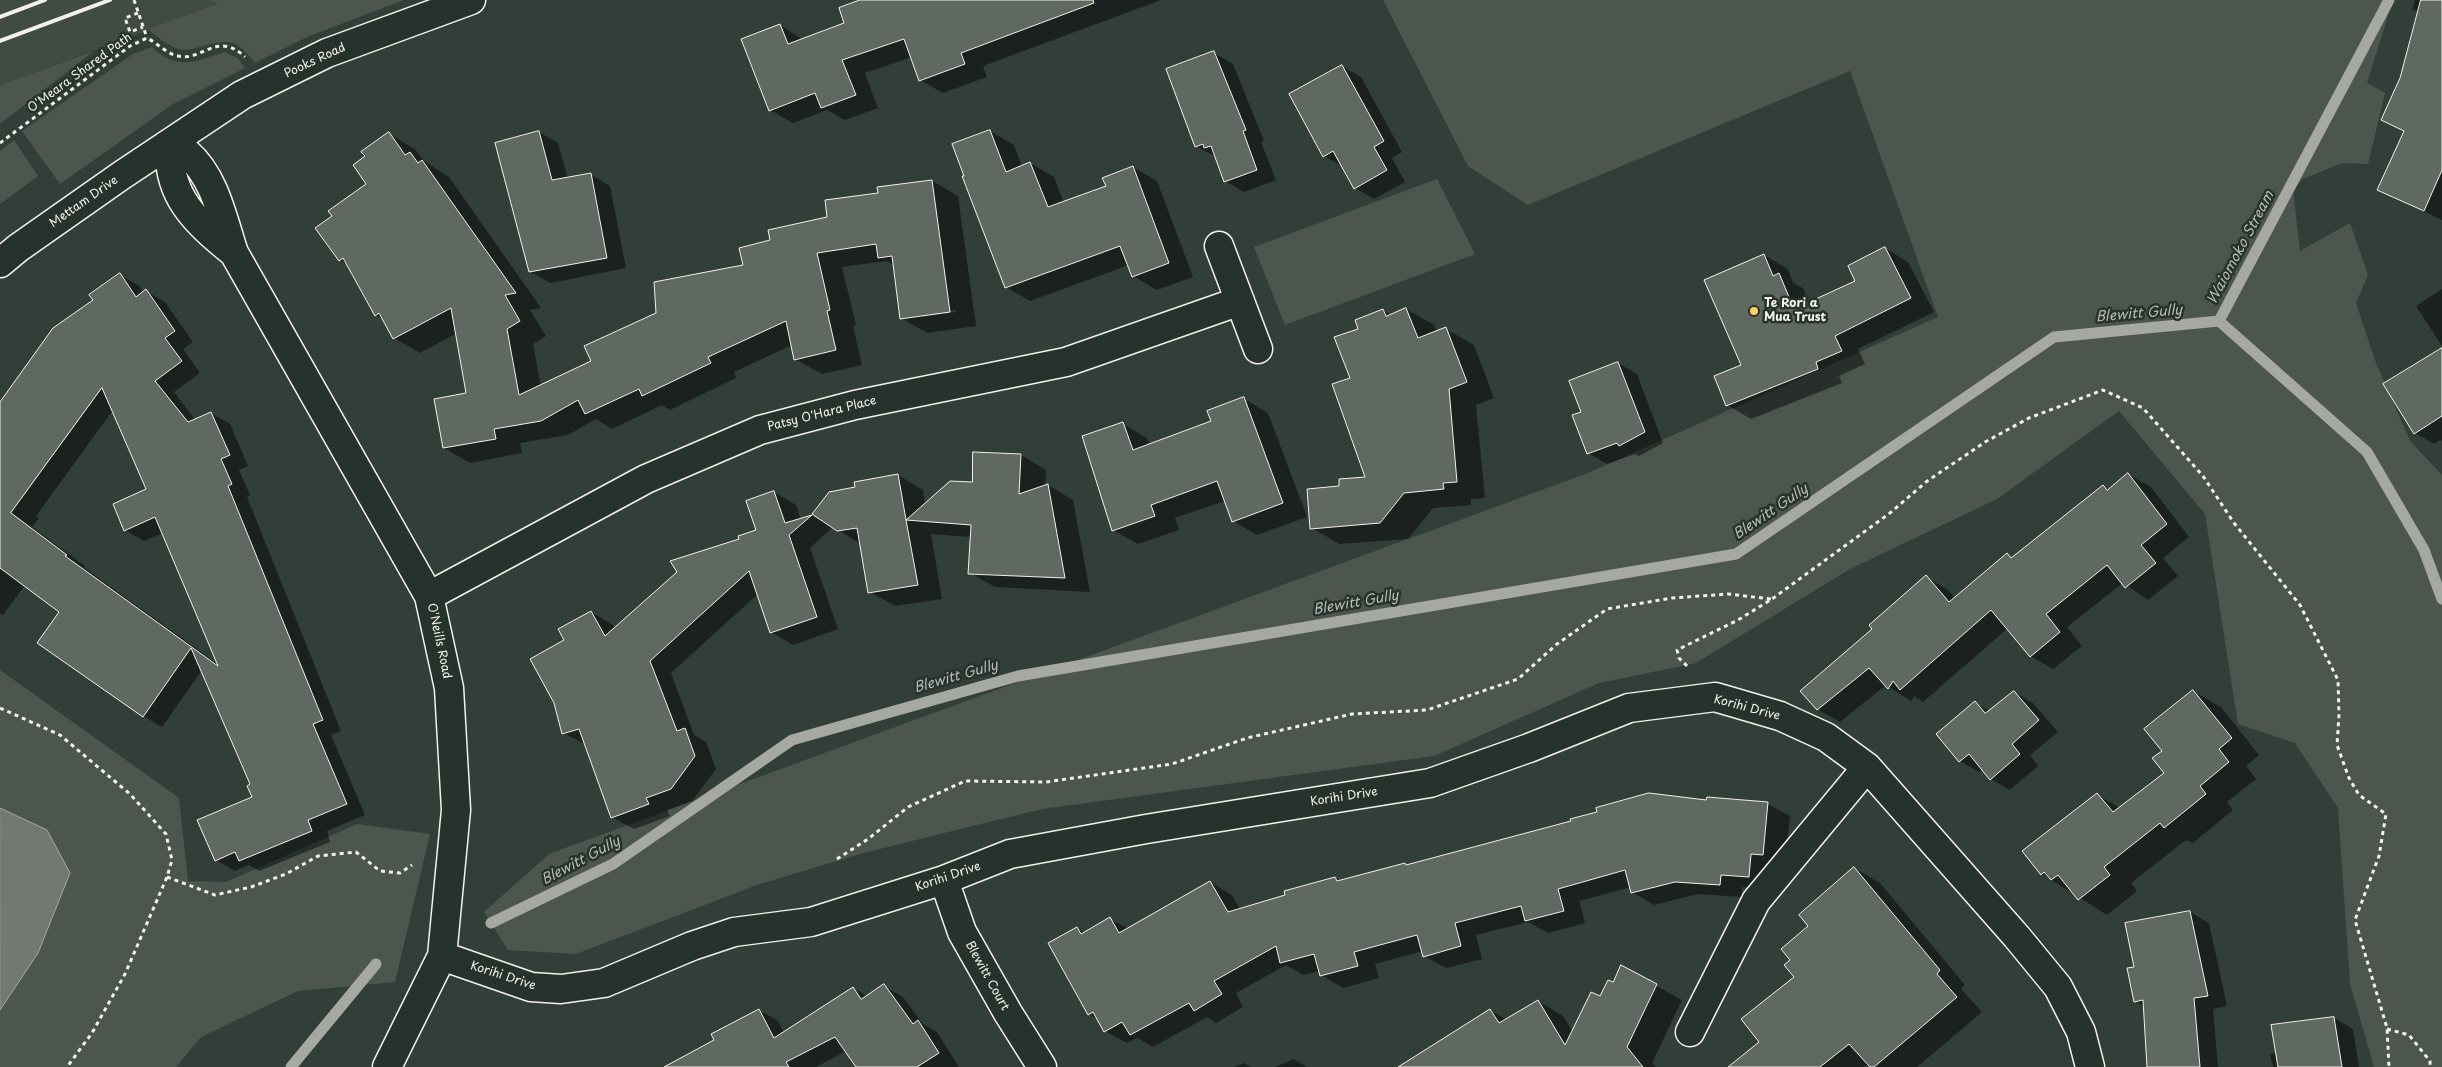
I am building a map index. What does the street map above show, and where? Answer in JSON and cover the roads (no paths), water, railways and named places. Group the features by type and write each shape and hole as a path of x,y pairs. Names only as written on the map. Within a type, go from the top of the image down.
{"street":[{"name":"Pooks Road","path":"170,143 242,95 327,53 471,0"},
{"name":"O'Neills Road","path":"170,143 186,152 203,173 215,194 234,253 430,596 449,688 456,810 442,956 387,1067"},
{"name":"Mettam Drive","path":"0,263 18,248 170,143"},
{"path":"1219,246 1258,349"},
{"name":"Patsy O'Hara Place","path":"430,596 646,479 760,430 855,405 1066,362 1240,301"},
{"name":"Korihi Drive","path":"442,956 531,987 561,989 604,982 692,946 734,932 811,922 944,880 1010,854 1146,829 1430,783 1529,748 1629,708 1715,697 1780,716 1826,737 1868,767 2017,937 2058,987 2080,1032 2090,1067"},
{"path":"1690,1032 1740,930 1756,902 1868,767"},
{"name":"Blewitt Court","path":"944,880 962,932 1008,1013 1042,1067"}],"waterway":[{"name":"Waiomoko Stream","path":"2219,321 2389,0"},
{"name":"Waiomoko Stream","path":"2219,321 2367,452 2424,550 2442,599"},
{"name":"Blewitt Gully","path":"491,923 613,864 792,740 1018,676 1736,554 2054,337 2219,321"},
{"name":"Blewitt Gully","path":"291,1067 376,964"}],"railway":[{"path":"0,17 45,0"},
{"path":"0,41 110,0"}],"place":[{"name":"Te Rori a Mua Trust","path":"1754,311"}]}
